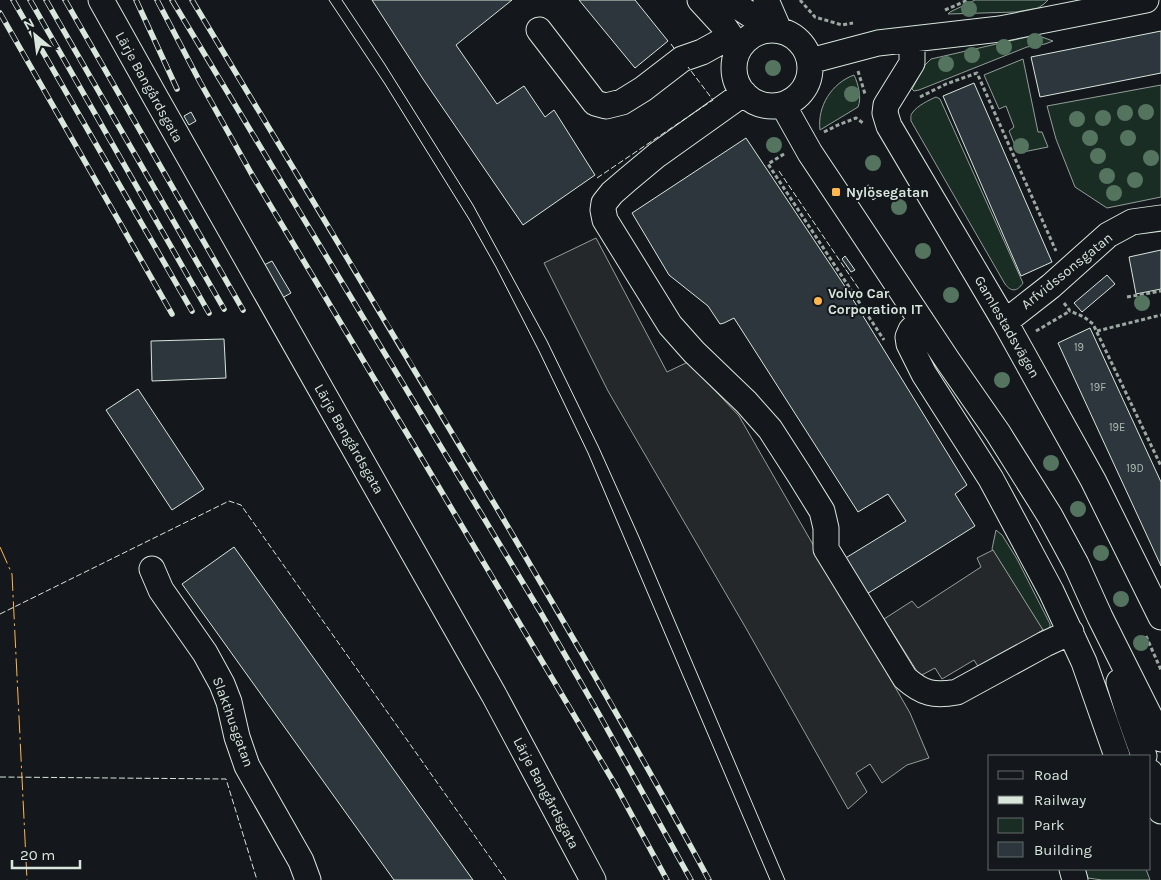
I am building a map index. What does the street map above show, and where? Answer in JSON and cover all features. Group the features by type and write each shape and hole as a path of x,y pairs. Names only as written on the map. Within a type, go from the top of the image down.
{"street":[{"name":"Lärje Bangårdsgata","path":"101,0 494,695 594,880"},
{"path":"540,30 595,103 606,106 622,102 643,89 682,59 702,52 735,42 748,38 759,31 775,29 785,31 797,38 806,48 810,61 810,75 805,88 795,98 783,104 771,106 759,104 748,98 737,83 734,72 735,42 723,25 700,0"},
{"path":"728,0 775,29"},
{"path":"766,0 775,29"},
{"path":"810,61 878,43 1000,29 1146,0"},
{"name":"Gamlestadsvägen","path":"912,39 912,63 886,105 885,113 889,126 1005,322 1093,480 1161,617"},
{"path":"744,93 657,155 612,194 604,203 605,220 670,324 694,352 746,402 775,436 822,511 826,528 826,549 905,678 916,688 928,693 942,695 957,692 1071,632"},
{"path":"783,104 804,142 836,192 998,433 1050,516 1075,563 1161,740"},
{"name":"Arfvidssonsgatan","path":"1005,322 1051,286 1108,236 1132,222 1161,218"},
{"path":"921,320 911,330 908,337 909,344 924,374 991,479 1071,632 1084,662 1117,755"},
{"path":"1044,580 1075,563"},
{"name":"Slakthusgatan","path":"152,569 161,590 204,653 222,684 247,766 301,861 308,880"},
{"path":"1100,617 1129,714 1144,755"},
{"path":"1151,775 1161,811"},
{"path":"1151,816 1161,826"}],"path":[{"path":"800,0 815,18 842,26 864,88 865,96"},
{"path":"918,98 946,84 977,73 1059,259"},
{"path":"888,348 768,164 804,142 856,118 870,128 889,126"},
{"path":"1051,286 1070,311 1084,317 1093,324 1161,466"},
{"path":"1127,297 1161,290"},
{"path":"1035,332 1070,311"},
{"path":"1097,331 1161,315"}],"green space":[{"path":"975,0 1048,0 1038,8 1016,12 948,14"},
{"path":"1036,35 1053,41 1027,47 919,90 914,91 912,89 925,65 931,59"},
{"path":"1023,59 1038,132 1042,132 1048,147 1018,153 1009,131 1014,127 1006,106 999,109 984,75"},
{"path":"854,75 860,99 858,107 820,130 821,112 828,96 839,84"},
{"path":"1161,85 1161,197 1107,208 1075,187 1056,139 1047,106"},
{"path":"936,97 940,99 1023,283 1014,290 1005,284 911,121 911,114 915,110 923,103"},
{"path":"996,530 1002,535 1017,559 1050,624 1050,627 1045,631 992,549"},
{"path":"1085,870 1146,870 1150,880 1102,880 1088,878"}],"shaded area":[{"path":"596,238 667,372 688,362 739,416 910,713 929,758 907,765 882,783 870,764 856,773 867,792 848,809 747,630 608,391 544,263"},
{"path":"993,550 1043,630 979,668 974,660 942,679 935,668 920,676 884,619 912,601 918,608 981,567 977,558"}],"building":[{"path":"372,0 512,0 456,45 497,104 524,86 545,117 554,110 595,175 523,225 423,79"},
{"path":"579,0 635,0 668,41 635,68"},
{"path":"1161,31 1161,73 1040,97 1031,57"},
{"path":"974,83 1052,262 1021,276 943,96"},
{"path":"191,112 196,121 189,125 184,116"},
{"path":"746,138 844,285 967,485 955,494 975,526 862,597 839,562 906,521 888,494 858,512 734,318 720,324 708,306 669,275 632,213"},
{"path":"869,185 877,197 873,200 865,187"},
{"path":"1161,250 1161,289 1136,294 1129,257"},
{"path":"845,256 855,270 851,272 842,259"},
{"path":"272,261 291,293 282,298 264,265"},
{"path":"1107,275 1115,284 1082,312 1074,303"},
{"path":"1090,328 1161,482 1161,566 1058,343"},
{"path":"224,339 226,378 152,381 151,341"},
{"path":"138,389 204,489 172,510 106,410"},
{"path":"234,547 473,880 394,880 182,584"}],"tram line":[{"path":"329,0 385,84 469,219 539,351 588,453 770,880"},
{"path":"342,0 473,205 547,341 599,448 639,537 785,880"}],"railway":[{"path":"13,0 192,311"},
{"path":"30,0 209,313"},
{"path":"46,0 224,309"},
{"path":"65,0 243,310"},
{"path":"136,0 177,89"},
{"path":"157,0 251,173 616,786 667,880"},
{"path":"172,0 541,613 691,880"},
{"path":"192,0 525,556 632,740 709,880"},
{"path":"0,13 172,314"}],"fence":[{"path":"671,44 676,51"},
{"path":"597,178 713,100 688,67"},
{"path":"779,171 861,292"},
{"path":"0,614 229,501 241,505 506,880"},
{"path":"0,777 226,779 257,880"}],"power":[{"path":"0,547 12,574 27,880"}],"place":[{"name":"Nylösegatan","path":"836,192"},
{"name":"Volvo Car Corporation IT","path":"818,301"}]}
